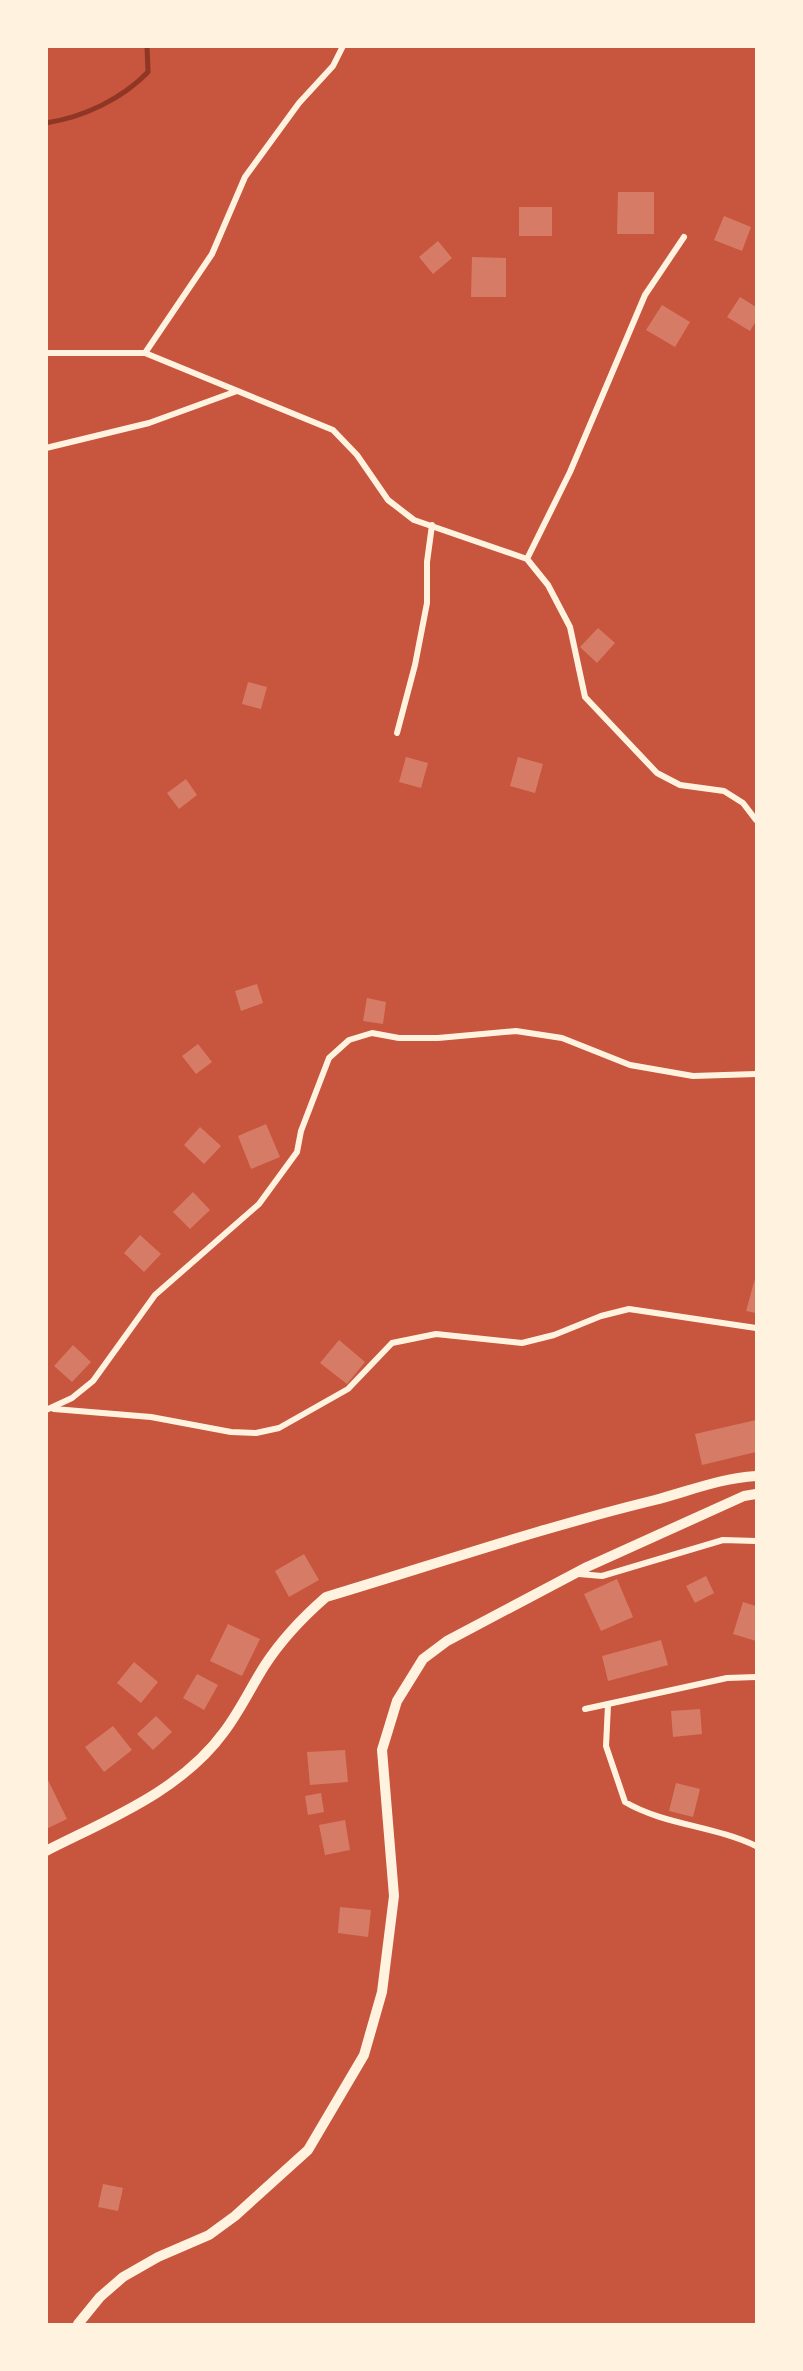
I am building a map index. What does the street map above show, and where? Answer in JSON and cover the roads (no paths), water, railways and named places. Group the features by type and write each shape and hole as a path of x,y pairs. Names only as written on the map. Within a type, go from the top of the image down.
{"street":[{"path":"145,353 213,254 245,177 299,103 333,66 343,46"},
{"path":"527,559 570,472 645,295 684,237"},
{"path":"46,353 145,353 333,430 357,455 388,500 414,520 527,559 548,585 570,627 585,697 657,773 680,785 724,791 743,803 756,820"},
{"path":"46,448 149,423 237,391"},
{"path":"397,733 415,665 427,603 427,562 432,525"},
{"path":"50,1409 93,1381 155,1295 259,1203 270,1190 297,1152 300,1131 329,1058 349,1040 372,1033 399,1038 438,1038 516,1031 562,1038 630,1065 693,1076 756,1074"},
{"path":"50,1409 150,1417 231,1432 256,1433 279,1428 348,1389 392,1343 401,1340 436,1334 522,1343 554,1335 601,1316 629,1309 756,1328"},
{"path":"46,1851 154,1796 190,1767 224,1733 267,1663 302,1618 326,1597 596,1515 678,1494 715,1481 756,1476"},
{"path":"78,2325 100,2297 123,2277 158,2256 209,2235 235,2216 308,2150 364,2055 382,1992 394,1896 382,1750 397,1701 423,1659 447,1641 575,1573 744,1497 756,1494"},
{"path":"575,1573 602,1576 723,1540 756,1541"},
{"path":"585,1709 727,1678 756,1677"},
{"path":"609,1705 606,1746 625,1802 640,1811 698,1825 756,1846"}],"waterway":[{"path":"46,123 88,111 138,82 148,72 147,46"}]}
